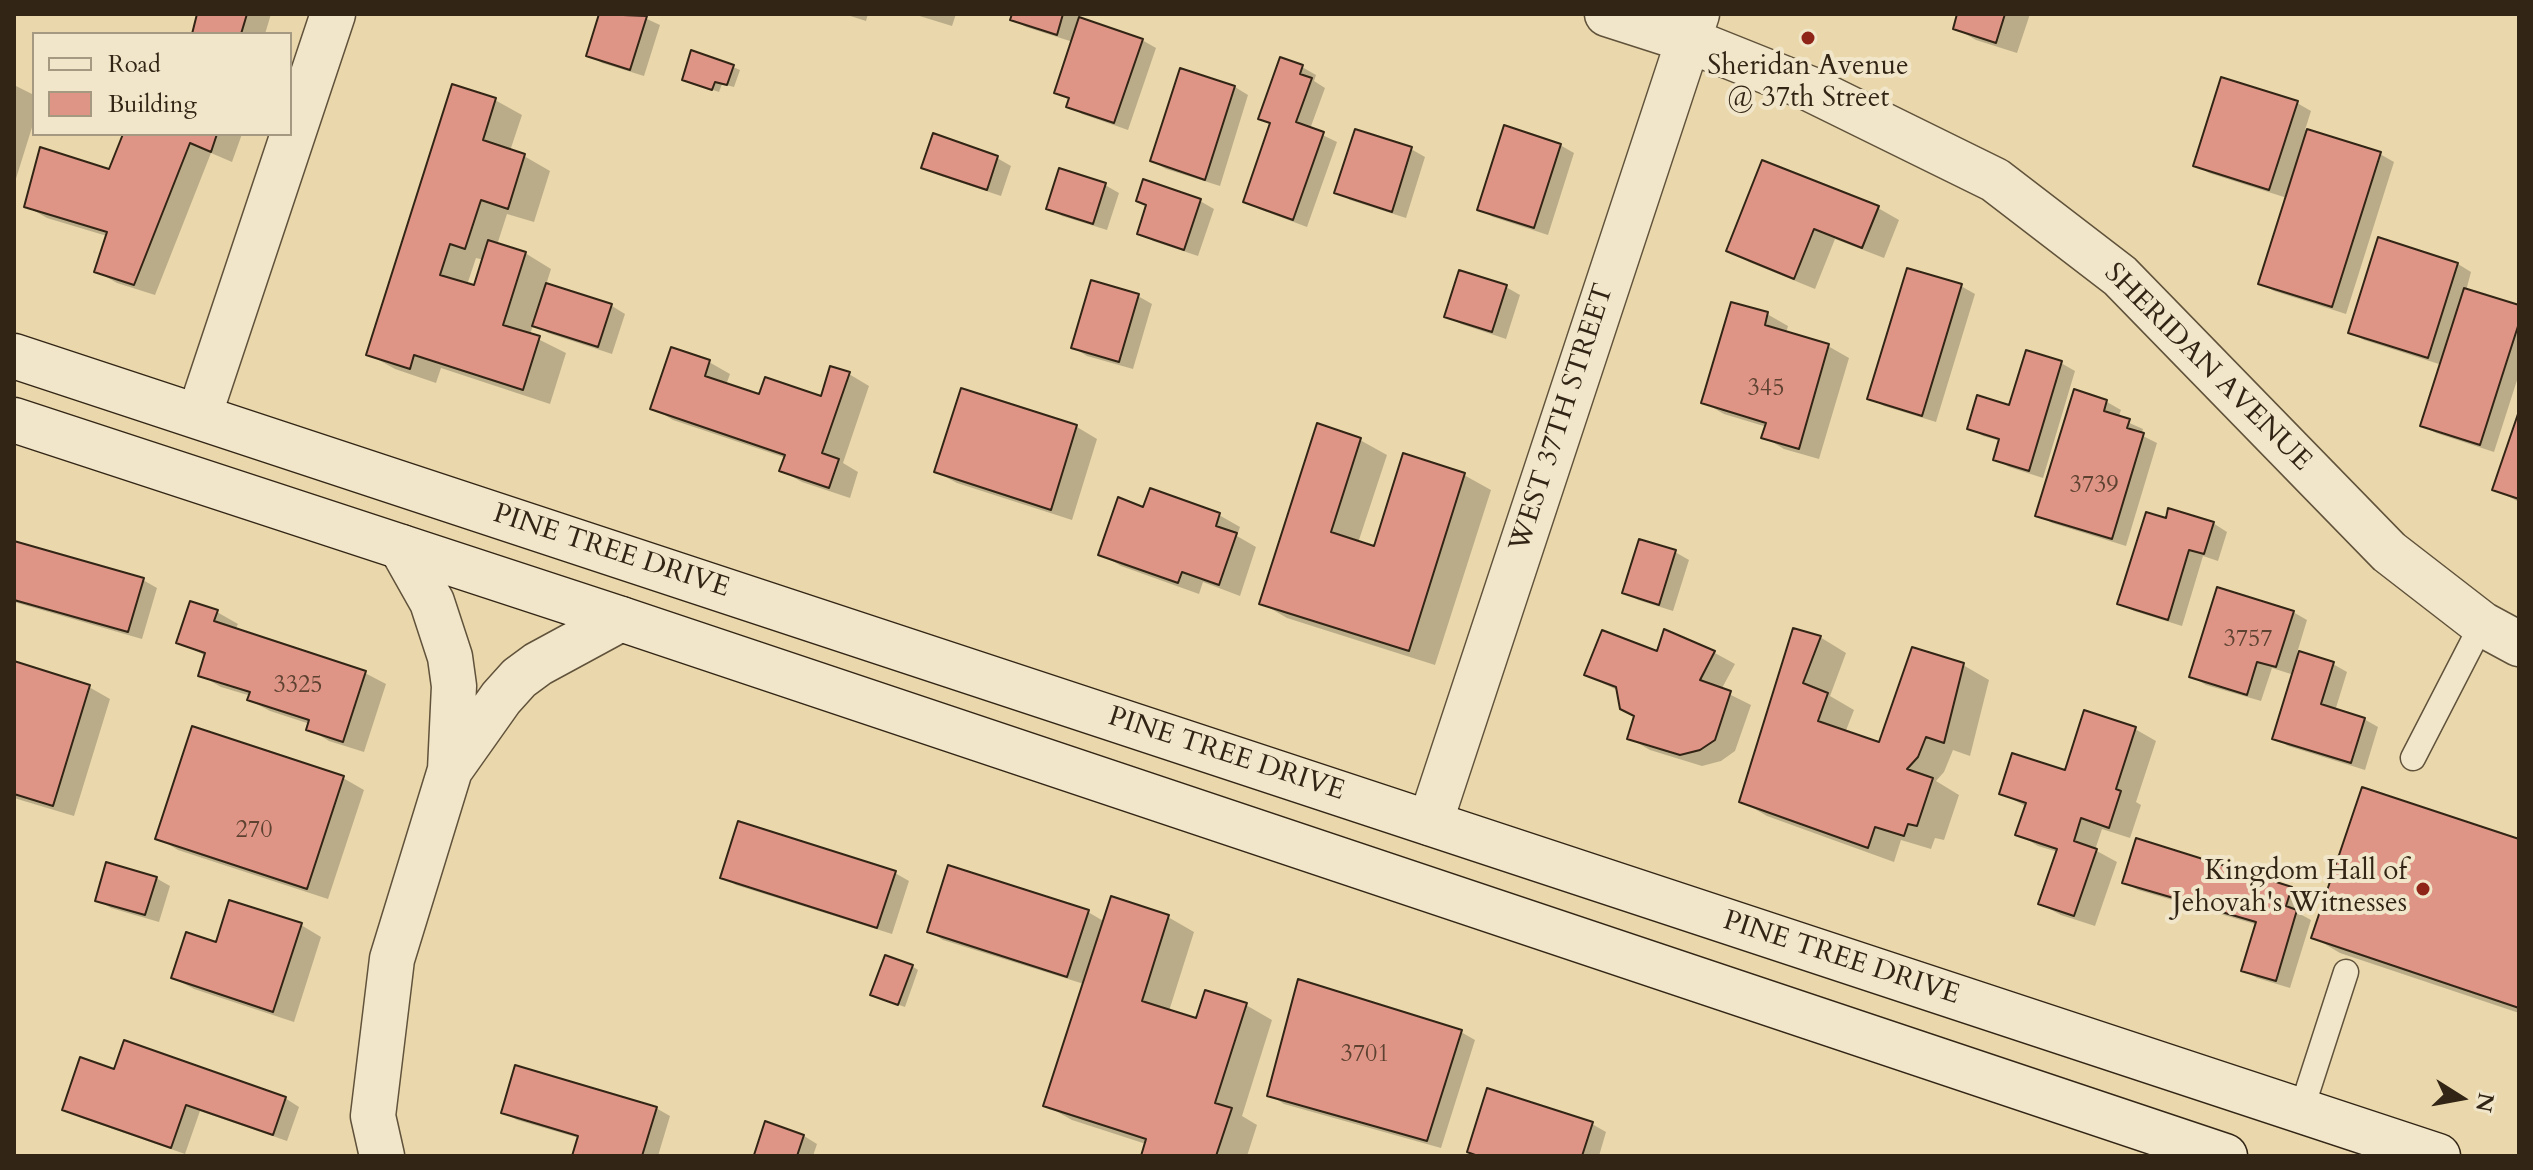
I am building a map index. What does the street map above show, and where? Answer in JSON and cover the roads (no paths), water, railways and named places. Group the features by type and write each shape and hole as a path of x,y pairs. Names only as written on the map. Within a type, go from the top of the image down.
{"main road":[{"path":"199,416 333,14"},
{"name":"SHERIDAN AVENUE","path":"1607,14 1692,27 1995,180 2120,276 2389,552 2482,624 2519,644"},
{"name":"WEST 37TH STREET","path":"1430,823 1692,27"},
{"name":"PINE TREE DRIVE","path":"14,356 2438,1156"},
{"path":"14,420 621,619 2225,1156"},
{"path":"373,1143 392,959 450,770 454,686 450,657 432,602 401,547"},
{"path":"450,770 501,698 519,678 538,664 621,619"}],"lane":[{"path":"2413,758 2482,624"},
{"path":"2301,1111 2346,972"}],"place":[{"name":"Sheridan Avenue @ 37th Street","path":"1808,38"},
{"name":"Kingdom Hall of Jehovah's Witnesses","path":"2423,889"}]}
